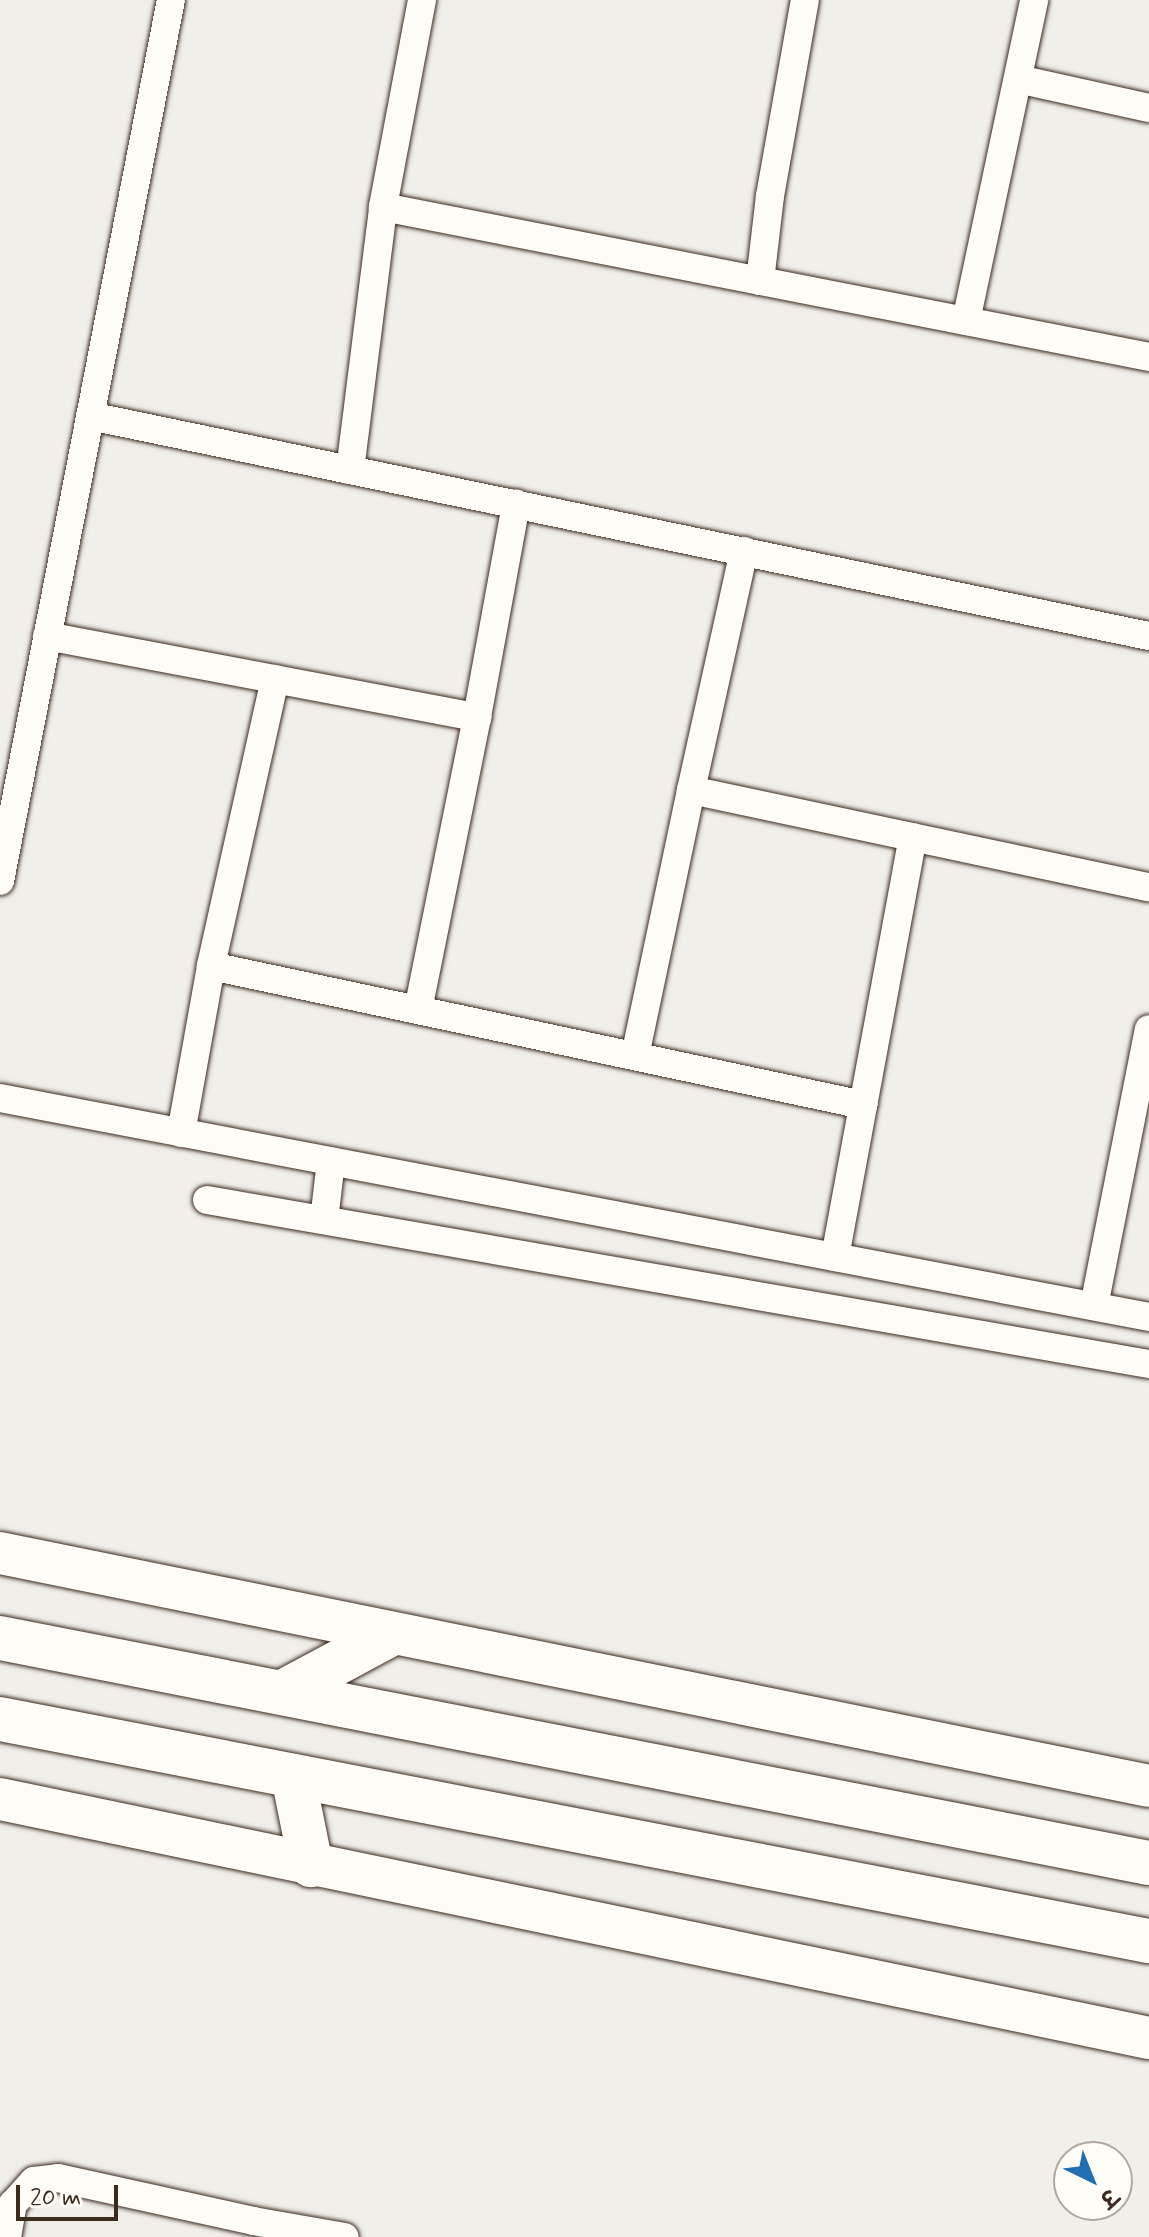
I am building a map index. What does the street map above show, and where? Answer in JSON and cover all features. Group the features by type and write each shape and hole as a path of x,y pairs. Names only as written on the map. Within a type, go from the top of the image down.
{"main road":[{"path":"283,1692 391,1634"},
{"path":"2,1636 1149,1863"},
{"path":"0,1719 1149,1941"},
{"path":"293,1776 311,1865"}],"street":[{"path":"0,881 171,0"},
{"path":"350,470 383,207 422,0"},
{"path":"760,281 770,196 805,0"},
{"path":"966,321 1034,0"},
{"path":"1018,79 1149,108"},
{"path":"383,207 1149,357"},
{"path":"90,416 1149,636"},
{"path":"418,1010 516,504"},
{"path":"635,1056 744,551"},
{"path":"47,636 477,717"},
{"path":"181,1133 211,966 275,679"},
{"path":"691,790 1149,887"},
{"path":"835,1257 913,837"},
{"path":"211,966 863,1105"},
{"path":"1094,1306 1149,1029"},
{"path":"0,1098 1149,1317"},
{"path":"324,1220 331,1161"},
{"path":"207,1200 1149,1364"},
{"path":"0,1553 1149,1786"},
{"path":"0,1799 1149,2038"},
{"path":"7,2237 13,2204 34,2181 58,2178 251,2229 345,2237"}]}
